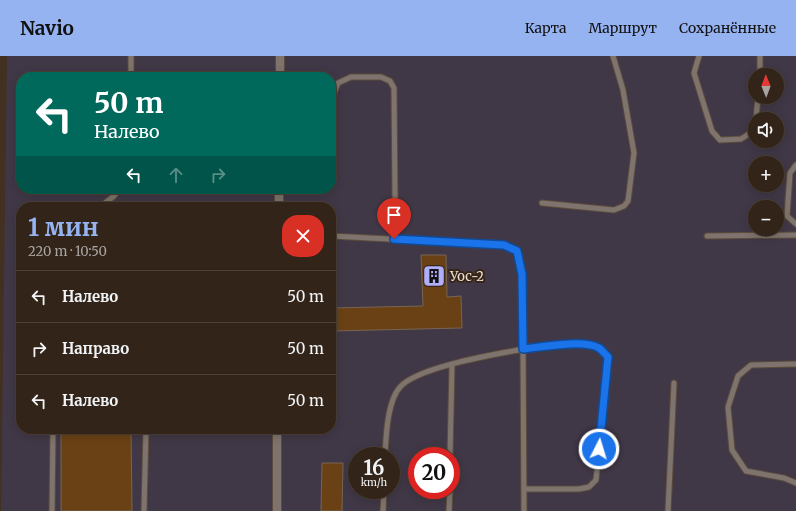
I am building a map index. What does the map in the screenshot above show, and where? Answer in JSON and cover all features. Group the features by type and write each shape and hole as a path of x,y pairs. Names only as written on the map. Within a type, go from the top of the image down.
{"street":[{"path":"280,56 280,72"},
{"path":"277,434 277,511"}],"lane":[{"path":"131,56 131,72"},
{"path":"542,203 614,210 624,206 628,201 634,153 623,90 613,56"},
{"path":"698,56 694,73 712,131 720,140 741,139 748,134"},
{"path":"760,56 760,68"},
{"path":"336,88 338,83 350,77 381,77 390,80 394,88 395,197"},
{"path":"796,165 790,172 787,216 796,224"},
{"path":"106,202 115,194"},
{"path":"707,236 796,235"},
{"path":"336,236 504,245 517,251 522,274 524,511"},
{"path":"385,447 386,433 393,399 401,386 432,369 523,349 569,344 598,347 608,357 596,480 589,487 579,489 524,489"},
{"path":"796,364 751,365 738,376 728,407 732,450 746,471 784,478 796,483"},
{"path":"450,447 452,365"},
{"path":"668,511 674,383"},
{"path":"52,511 53,434"},
{"path":"144,511 146,434"},
{"path":"383,511 384,499"},
{"path":"449,511 450,499"}],"shaded area":[{"path":"7,56 796,56 796,511 1,511"}],"building":[{"name":"Уос-2","path":"421,255 446,255 447,297 461,296 462,328 336,331 336,308 423,306"},
{"path":"61,434 131,434 132,511 61,511"},
{"path":"322,463 343,463 342,511 321,511"}],"place":[{"name":"Уос-2","path":"434,276"}],"route":[{"path":"394,239 504,245 517,251 522,274 523,349 569,344 586,345 598,347 608,357 599,449"}]}
